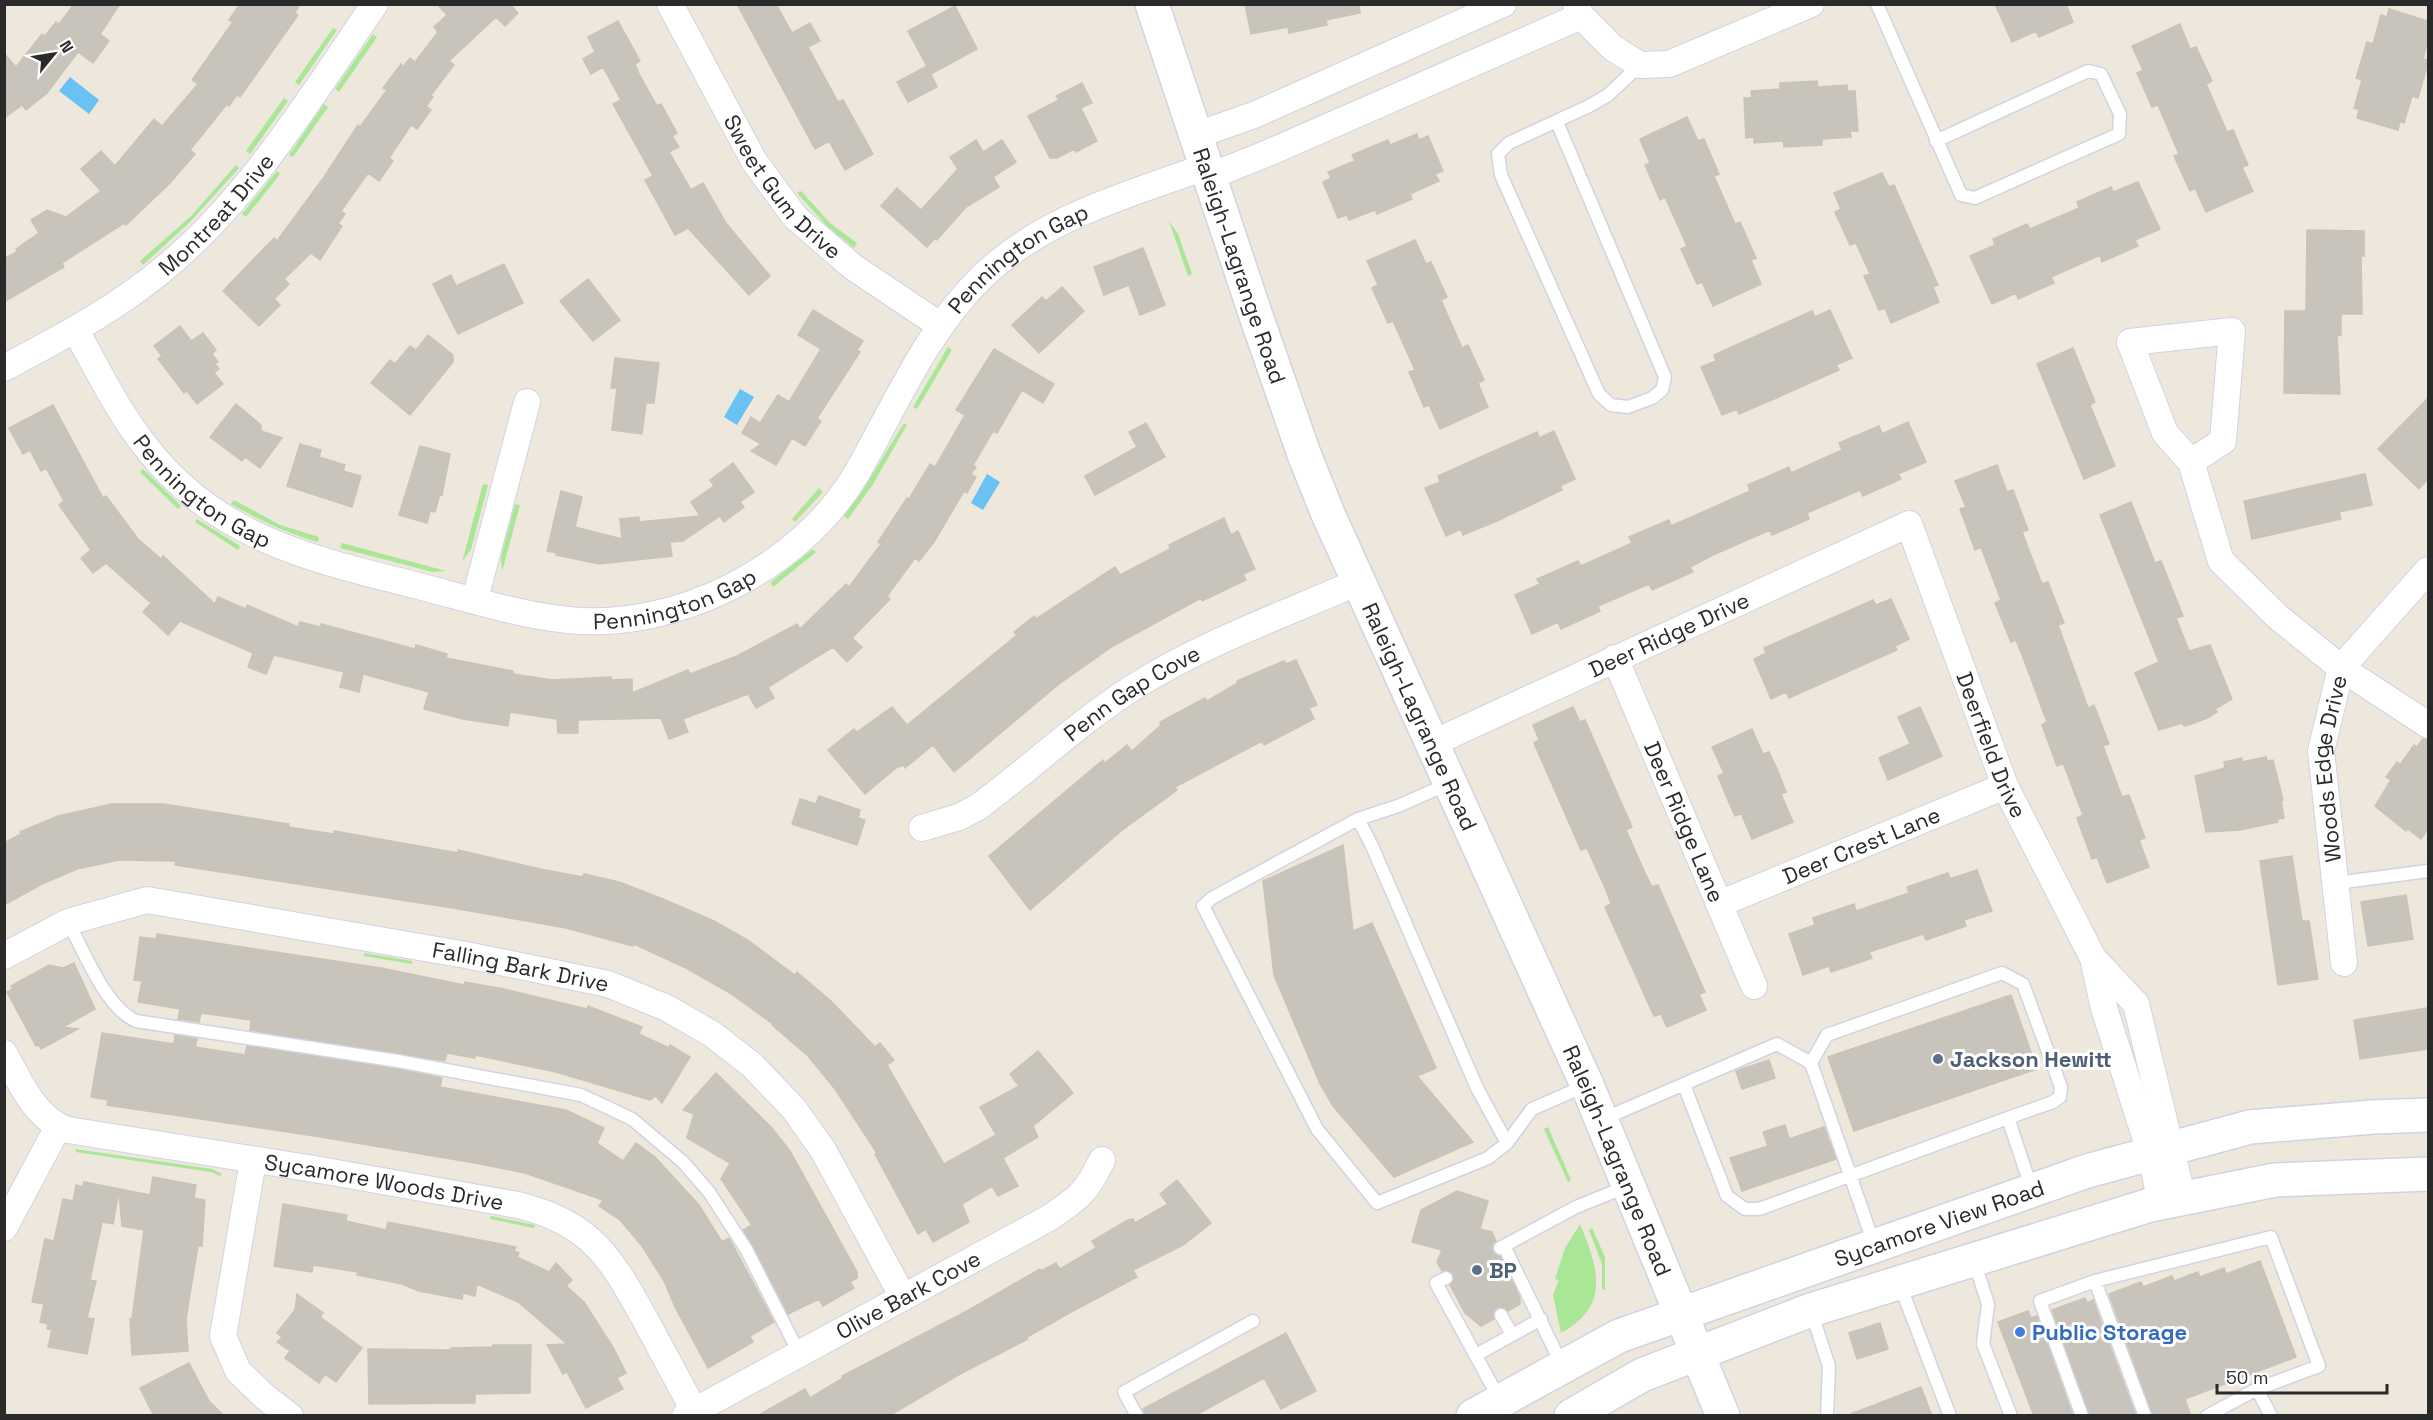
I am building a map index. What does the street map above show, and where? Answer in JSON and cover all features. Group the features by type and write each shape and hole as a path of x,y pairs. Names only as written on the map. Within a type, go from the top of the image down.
{"main road":[{"name":"Raleigh-Lagrange Road","path":"1152,4 1206,172 1304,454 1448,784 1602,1119 1723,1416"},
{"name":"Sycamore View Road","path":"1487,1408 1619,1335 2087,1171 2161,1153 2250,1127 2373,1116 2428,1115"},
{"name":"Sycamore View Road","path":"1571,1416 1642,1375 1811,1310 2048,1236 2172,1202 2276,1180 2428,1174"},
{"path":"2032,1190 2048,1236"},
{"path":"1874,1246 1894,1285"}],"street":[{"name":"Montreat Drive","path":"4,368 76,331 118,304 173,262 225,211 271,153 375,4"},
{"name":"Sweet Gum Drive","path":"670,4 754,161 795,217 853,267 941,326"},
{"path":"1194,136 1254,115 1503,4"},
{"path":"1579,10 1612,48 1640,65 1670,64 1811,4"},
{"name":"Pennington Gap","path":"76,331 149,451 176,481 215,513 256,537 297,554 551,617 603,620 654,615 712,595 754,573 800,540 853,480 941,326 982,278 1043,230 1095,206 1268,153 1403,93 1579,10"},
{"path":"1388,57 1403,93"},
{"path":"2191,462 2223,441 2232,331 2130,342 2165,433 2191,462 2221,561 2278,617 2341,668 2428,725"},
{"path":"474,599 527,402"},
{"name":"Deer Ridge Drive","path":"1431,744 1909,524"},
{"name":"Deerfield Drive","path":"1909,524 2005,786 2093,958 2136,1004 2161,1153 2172,1202"},
{"name":"Woods Edge Drive","path":"2344,963 2321,752 2341,668 2428,570"},
{"name":"Penn Gap Cove","path":"922,828 959,817 978,807 1096,713 1137,685 1206,649 1358,582"},
{"name":"Deer Ridge Lane","path":"1615,658 1754,986"},
{"name":"Deer Crest Lane","path":"1719,904 2005,786"},
{"name":"Falling Bark Drive","path":"4,956 68,922 147,900 573,975 608,984 657,1003 699,1026 737,1053 794,1109 823,1150 903,1297"},
{"path":"4,1053 34,1104 58,1127 4,1228"},
{"name":"Sycamore Woods Drive","path":"58,1127 253,1161 320,1170 549,1212 591,1240 620,1273 692,1414"},
{"name":"Olive Bark Cove","path":"692,1414 799,1353 1049,1218 1079,1198 1090,1185 1102,1160"},
{"path":"253,1161 223,1336 238,1371 265,1397 290,1416"}],"lane":[{"path":"1877,4 1936,141 1961,195 1975,198 2119,134 2120,114 2101,74 2088,71 1936,141"},
{"path":"1557,122 1665,377 1662,390 1652,398 1628,407 1611,405 1599,394 1501,175 1498,154 1509,143 1557,122 1608,95 1640,65"},
{"path":"1448,784 1398,806 1358,819 1212,898 1203,906 1317,1129 1377,1203 1488,1158 1507,1143 1532,1109 1587,1085"},
{"path":"1358,819 1372,846 1477,1088 1507,1143"},
{"path":"2336,883 2428,872"},
{"path":"68,922 111,1000 126,1017 136,1021 398,1061 581,1095 632,1119 683,1162 710,1192 746,1249 799,1353"},
{"path":"1684,1085 1726,1196 1733,1203 1745,1209 1759,1209 2053,1102 2060,1096 2061,1087 2023,984 2002,973 1827,1035 1811,1063"},
{"path":"1602,1119 1777,1044 1811,1063 1874,1246"},
{"path":"2008,1118 2032,1190"},
{"path":"1563,1366 1541,1319 1502,1247 1576,1207 1629,1186"},
{"path":"2082,1416 2040,1302 2095,1281 2271,1237 2319,1366 2257,1389 2207,1416"},
{"path":"1974,1260 1988,1304 1983,1344 2011,1416"},
{"path":"1446,1278 1436,1283 1476,1355 1487,1408"},
{"path":"2095,1281 2145,1416"},
{"path":"1894,1285 1950,1416"},
{"path":"1811,1310 1828,1366 1827,1416"},
{"path":"1501,1315 1512,1335"},
{"path":"1476,1355 1541,1319"},
{"path":"1137,1416 1124,1392 1253,1321"},
{"path":"2257,1389 2271,1416"}],"green space":[{"path":"333,28 337,30 299,85 295,82"},
{"path":"373,34 377,37 339,92 335,89"},
{"path":"284,98 288,101 250,154 246,151"},
{"path":"324,104 328,107 293,157 289,155"},
{"path":"236,165 239,168 190,222 143,265 140,261 190,217"},
{"path":"277,171 280,174 246,217 242,214"},
{"path":"801,191 830,223 857,243 854,248 828,227 797,193"},
{"path":"1169,221 1178,234 1192,274 1188,276"},
{"path":"948,347 952,350 917,409 913,407"},
{"path":"904,423 907,425 873,484 848,519 844,516 861,493"},
{"path":"143,469 181,506 178,509 140,472"},
{"path":"483,484 488,485 471,549 462,562"},
{"path":"819,488 823,492 795,522 792,519"},
{"path":"234,500 280,525 319,537 318,542 252,515 231,504"},
{"path":"515,504 520,505 502,572 501,557"},
{"path":"197,519 240,546 238,550 195,522"},
{"path":"342,543 446,571 433,572 340,548"},
{"path":"813,549 816,552 773,587 771,582"},
{"path":"364,953 412,961 412,964 364,956"},
{"path":"1548,1127 1571,1180 1568,1182 1544,1129"},
{"path":"75,1149 212,1169 222,1174 220,1176 211,1172 76,1152"},
{"path":"491,1216 535,1225 534,1228 490,1219"},
{"path":"1580,1224 1595,1270 1594,1298 1588,1311 1561,1333 1553,1295 1559,1280 1555,1279 1565,1248"},
{"path":"1592,1228 1605,1257 1605,1290 1602,1289 1602,1264 1589,1230"}],"water":[{"path":"70,77 99,100 89,114 59,91"},
{"path":"740,389 754,397 737,425 724,417"},
{"path":"987,474 1000,482 983,510 971,503"}],"building":[{"path":"74,4 120,4 100,34 109,41 93,63 78,52 47,93 26,110 22,105 4,118 4,53 16,67 42,34 45,36 56,22 59,24"},
{"path":"240,4 300,4 295,13 298,15 240,97 237,95 229,106 227,104 190,150 195,154 170,183 126,225 124,223 62,263 64,267 4,302 4,259 18,251 16,249 39,233 31,220 47,210 66,217 101,191 81,169 101,151 115,166 154,119 162,126 198,84 192,80 233,22 229,20"},
{"path":"437,4 510,4 518,13 505,26 496,17 449,61 454,65 431,95 433,97 426,106 431,110 417,129 411,125 389,158 393,161 379,181 368,173 341,211 345,214 338,224 342,226 320,260 311,253 284,279 289,284 274,299 280,305 259,326 223,291 274,238 277,241 324,177 358,125 360,127 387,90 383,88 401,64 403,67 410,58 415,62 438,32 434,27 447,15"},
{"path":"737,4 776,4 792,33 810,23 820,41 808,47 838,102 843,100 873,154 845,170 829,141 815,149"},
{"path":"1245,4 1359,4 1360,13 1326,20 1327,25 1289,33 1288,27 1251,34"},
{"path":"1995,4 2066,4 2073,22 2039,37 2036,31 2012,42"},
{"path":"955,6 977,49 931,74 908,31"},
{"path":"2389,9 2428,21 2428,40 2423,59 2428,60 2428,63 2418,98 2412,96 2404,123 2400,121 2398,130 2357,118 2359,110 2354,108 2362,80 2356,78 2367,42 2373,44 2381,15 2387,17"},
{"path":"618,21 640,61 635,64 639,74 657,106 661,104 677,133 672,136 679,147 669,152 691,190 703,183 726,223 770,276 749,295 688,228 675,235 645,180 653,176 613,104 621,100 603,67 591,74 583,59 595,52 588,37"},
{"path":"2180,24 2190,49 2196,47 2212,81 2206,84 2227,132 2233,130 2248,165 2242,167 2253,191 2206,212 2195,188 2190,191 2174,156 2179,154 2158,105 2152,107 2137,73 2143,70 2132,46"},
{"path":"927,66 937,87 908,102 897,82"},
{"path":"1817,81 1818,87 1847,85 1847,91 1855,91 1858,131 1850,131 1851,137 1822,139 1822,145 1784,147 1783,141 1754,143 1754,137 1746,138 1744,98 1752,98 1751,91 1780,89 1780,83"},
{"path":"1082,83 1092,103 1081,108 1097,141 1076,152 1074,149 1057,158 1050,158 1028,116 1059,100 1056,96"},
{"path":"1687,117 1698,141 1704,139 1719,174 1714,176 1735,224 1740,222 1756,258 1751,260 1761,284 1713,306 1702,282 1697,284 1681,249 1687,246 1665,197 1660,200 1645,165 1650,163 1640,139"},
{"path":"1417,134 1419,140 1428,136 1443,171 1435,174 1439,181 1410,194 1412,199 1377,214 1375,210 1349,220 1347,215 1338,218 1323,182 1331,178 1328,172 1355,161 1352,155 1388,140 1390,145"},
{"path":"976,140 983,152 1002,140 1016,162 993,177 999,187 966,207 937,240 935,238 927,247 881,206 897,188 921,210 958,169 950,157"},
{"path":"1882,173 1889,187 1894,185 1938,285 1933,287 1939,302 1891,323 1885,308 1879,310 1864,276 1870,274 1856,243 1850,245 1835,212 1841,209 1834,193"},
{"path":"2138,182 2160,229 2135,240 2138,246 2102,262 2100,255 2051,277 2054,283 2018,299 2016,293 1992,304 1970,256 1995,245 1993,239 2027,224 2030,229 2079,208 2077,202 2111,187 2113,192"},
{"path":"2307,230 2364,231 2364,256 2361,256 2362,314 2341,314 2341,335 2337,335 2340,394 2284,393 2285,311 2306,311"},
{"path":"1415,240 1426,264 1431,262 1447,297 1441,300 1462,348 1468,345 1484,380 1478,383 1488,407 1440,429 1429,405 1424,407 1409,372 1415,370 1393,321 1388,323 1372,288 1378,285 1367,261"},
{"path":"1143,248 1165,305 1140,315 1129,285 1104,295 1094,267"},
{"path":"504,264 523,303 458,334 433,284 451,275 456,286"},
{"path":"588,279 620,320 593,341 560,301"},
{"path":"1062,287 1084,311 1039,353 1012,325 1042,297 1046,301"},
{"path":"813,310 863,341 857,350 860,352 817,418 821,421 805,446 792,438 776,465 751,451 761,444 742,433 751,417 760,423 778,395 789,402 821,349 798,335"},
{"path":"1830,310 1852,358 1836,365 1839,370 1774,399 1739,414 1737,409 1722,415 1701,367 1716,361 1714,355 1812,311 1815,317"},
{"path":"180,326 191,341 203,333 216,350 212,354 218,362 215,364 219,369 214,373 223,384 197,404 187,391 184,393 158,359 162,356 154,346"},
{"path":"428,335 453,355 453,362 410,415 371,383 390,360 395,364 410,346 416,350"},
{"path":"2073,348 2095,402 2090,405 2115,466 2084,479 2037,364"},
{"path":"994,349 1054,384 1043,403 1022,390 997,433 993,431 973,465 976,467 971,474 976,477 967,493 964,491 934,542 919,561 915,558 887,596 890,599 852,638 862,647 847,662 833,647 768,687 774,698 756,708 748,694 683,719 688,732 669,739 661,718 578,720 578,733 558,733 557,719 510,712 508,726 463,719 424,709 429,692 363,674 359,692 340,687 344,672 274,655 266,674 248,667 253,653 180,621 168,635 143,612 151,603 106,563 93,573 81,558 91,550 59,505 64,501 46,468 41,471 30,450 23,454 9,428 53,405 103,498 106,496 138,539 161,559 163,556 215,604 218,597 246,609 247,605 298,627 300,622 320,627 321,624 415,649 416,645 447,654 446,658 513,671 513,674 552,680 611,677 611,680 632,679 632,693 688,670 690,674 737,656 797,624 800,629 846,584 849,587 881,544 878,542 907,498 909,499 930,464 935,467 965,415 956,410"},
{"path":"615,358 659,363 654,403 646,403 642,434 612,430 617,388 611,388"},
{"path":"2428,398 2428,479 2419,489 2378,449"},
{"path":"236,404 261,425 261,431 282,438 260,468 245,457 242,461 210,437"},
{"path":"1908,422 1926,462 1898,474 1901,479 1863,496 1860,490 1807,513 1809,519 1772,535 1770,530 1713,555 1690,567 1693,572 1652,590 1649,584 1598,606 1600,611 1561,629 1558,622 1532,634 1515,595 1540,584 1537,579 1578,561 1581,566 1632,543 1629,537 1669,520 1671,526 1750,491 1748,485 1789,467 1791,473 1842,450 1839,443 1879,426 1882,434"},
{"path":"1146,423 1165,457 1095,495 1085,476 1137,447 1129,432"},
{"path":"1554,431 1575,479 1560,486 1562,490 1499,520 1463,535 1461,529 1446,536 1425,488 1440,482 1438,476 1537,432 1539,438"},
{"path":"300,444 321,450 319,457 345,465 343,471 361,476 352,507 287,486"},
{"path":"420,446 450,454 442,495 440,494 435,512 430,511 427,523 399,515"},
{"path":"733,463 754,492 740,502 744,507 724,522 720,516 683,541 670,542 672,556 599,564 547,551 561,491 582,497 575,527 622,539 620,519 639,517 639,522 700,516 691,502 714,486 710,480"},
{"path":"1997,465 2007,492 2013,490 2028,530 2022,532 2042,584 2048,582 2064,623 2058,625 2088,708 2094,705 2109,744 2103,746 2122,797 2129,795 2145,838 2139,840 2149,867 2107,883 2097,857 2092,859 2077,818 2083,815 2063,763 2057,766 2042,725 2047,722 2016,640 2011,642 1995,603 2001,600 1981,547 1975,550 1960,509 1966,507 1955,481"},
{"path":"2365,474 2372,505 2339,512 2341,519 2252,539 2244,501"},
{"path":"2131,502 2155,563 2161,561 2183,616 2176,618 2189,651 2210,645 2232,699 2215,709 2217,712 2189,725 2184,726 2182,723 2159,730 2135,673 2159,662 2100,515"},
{"path":"1224,518 1231,535 1238,531 1255,569 1243,574 1246,580 1202,601 1201,598 1113,646 1059,684 954,772 933,745 905,768 903,765 896,768 865,794 828,750 854,729 857,732 892,707 907,725 1017,635 1014,632 1034,616 1036,619 1115,567 1120,575 1170,549 1169,545"},
{"path":"1891,599 1909,639 1895,646 1897,650 1789,698 1786,692 1771,699 1754,659 1766,653 1764,648 1873,600 1876,605"},
{"path":"1296,660 1317,705 1309,708 1314,719 1264,745 1262,741 1175,787 1177,790 1121,831 1030,910 989,856 1103,760 1105,763 1127,745 1132,751 1161,725 1160,722 1205,698 1207,701 1238,683 1237,681 1284,661 1286,664"},
{"path":"1573,707 1580,722 1585,720 1632,827 1626,830 1652,887 1658,885 1705,992 1699,994 1706,1010 1667,1027 1661,1014 1654,1016 1605,907 1611,904 1606,890 1587,848 1581,850 1534,743 1539,740 1533,725"},
{"path":"1920,707 1942,756 1888,780 1879,758 1910,744 1898,717"},
{"path":"1752,729 1763,754 1769,752 1777,769 1786,792 1781,794 1793,822 1752,839 1741,813 1735,816 1727,798 1718,776 1724,773 1712,747"},
{"path":"2423,739 2428,740 2428,829 2421,839 2408,829 2406,831 2375,806 2391,780 2386,777 2397,762 2400,765 2414,745 2417,747"},
{"path":"2266,757 2267,761 2273,760 2283,800 2281,800 2284,818 2277,819 2278,822 2240,830 2206,832 2195,776 2225,768 2224,762 2242,758 2242,762"},
{"path":"819,796 860,810 858,818 865,820 857,845 792,824 800,799 816,804"},
{"path":"112,804 164,804 289,824 288,827 334,834 334,831 458,853 458,850 583,877 584,874 619,882 714,921 749,941 795,975 797,972 832,1002 875,1047 880,1043 894,1060 887,1065 944,1164 996,1135 980,1107 1019,1086 1010,1074 1038,1051 1073,1093 1033,1126 1038,1137 1003,1158 1018,1186 998,1196 992,1186 962,1204 969,1222 933,1242 926,1229 918,1234 875,1154 877,1153 835,1089 808,1056 773,1024 730,993 686,968 634,944 633,946 566,928 453,908 175,865 176,861 119,860 77,869 42,884 4,905 4,843 21,834 20,832 58,816"},
{"path":"1343,845 1353,931 1372,923 1436,1068 1417,1076 1473,1142 1394,1177 1333,1106 1320,1084 1274,975 1263,881"},
{"path":"2292,856 2302,921 2309,921 2318,979 2278,985 2260,861"},
{"path":"1977,870 1992,911 1964,920 1966,926 1926,940 1923,934 1869,952 1872,958 1855,964 1831,972 1829,966 1803,975 1789,934 1815,925 1813,918 1854,904 1856,911 1909,893 1907,887 1948,873 1950,879"},
{"path":"2406,895 2413,939 2368,946 2361,902"},
{"path":"157,934 381,968 464,985 465,982 587,1009 588,1006 642,1027 639,1034 669,1048 670,1045 690,1057 662,1103 656,1096 650,1100 556,1072 475,1055 475,1058 447,1053 445,1061 250,1030 251,1020 201,1013 199,1022 178,1019 180,1009 138,1002 142,981 134,980 140,937 156,939"},
{"path":"74,963 95,1009 63,1027 78,1029 41,1049 39,1045 36,1046 7,992 13,989 11,986 49,965 63,968"},
{"path":"2011,995 2037,1069 1854,1131 1828,1057"},
{"path":"2428,1008 2428,1049 2360,1059 2354,1020"},
{"path":"102,1033 174,1044 175,1035 197,1039 195,1047 245,1055 247,1046 397,1069 442,1078 440,1087 566,1110 604,1128 597,1143 623,1161 636,1143 655,1157 699,1205 722,1242 729,1238 774,1322 750,1336 753,1342 708,1368 675,1307 664,1281 642,1246 620,1220 599,1206 603,1200 525,1173 475,1163 107,1105 108,1100 91,1097"},
{"path":"1769,1060 1775,1078 1742,1089 1736,1071"},
{"path":"716,1073 772,1128 790,1151 857,1272 857,1278 850,1282 854,1288 823,1306 819,1299 788,1314 743,1230 752,1225 721,1179 730,1163 687,1138 694,1114 683,1110"},
{"path":"1785,1125 1789,1139 1824,1127 1836,1159 1742,1191 1730,1158 1768,1146 1763,1132"},
{"path":"153,1177 196,1185 194,1198 205,1200 202,1246 198,1246 186,1319 188,1351 132,1355 130,1319 132,1319 144,1230 122,1226 119,1191 113,1224 102,1222 90,1280 96,1281 87,1318 94,1319 87,1354 48,1347 52,1330 47,1329 48,1324 40,1322 44,1304 32,1302 45,1239 54,1241 63,1199 73,1201 76,1185 83,1187 84,1182 150,1195"},
{"path":"1177,1180 1211,1223 1183,1245 1133,1270 1137,1277 1027,1337 1028,1339 960,1374 889,1416 757,1416 805,1389 810,1398 843,1378 842,1376 967,1311 1040,1269 1041,1271 1056,1263 1060,1269 1096,1248 1092,1241 1128,1220 1133,1219 1135,1223 1168,1204 1160,1194"},
{"path":"1457,1191 1488,1201 1480,1229 1492,1232 1496,1241 1493,1244 1493,1251 1500,1256 1520,1298 1520,1304 1508,1311 1502,1307 1497,1308 1494,1319 1481,1326 1465,1313 1450,1285 1454,1279 1453,1274 1447,1270 1442,1271 1437,1262 1442,1250 1412,1242 1421,1210"},
{"path":"283,1204 347,1215 346,1221 386,1230 388,1222 516,1247 514,1251 519,1253 517,1257 549,1272 556,1263 572,1280 566,1286 584,1302 613,1347 626,1373 617,1378 623,1389 586,1408 567,1372 563,1374 547,1345 567,1344 518,1302 477,1284 475,1296 463,1293 462,1299 357,1275 358,1272 313,1265 312,1272 274,1266"},
{"path":"2260,1261 2296,1357 2185,1399 2191,1416 2153,1416 2109,1294 2141,1282 2143,1287 2172,1276 2174,1281 2198,1272 2200,1277 2224,1268 2226,1274"},
{"path":"297,1294 323,1313 320,1317 362,1348 336,1382 325,1374 319,1383 285,1358 290,1351 277,1342 282,1337 277,1333 295,1310"},
{"path":"2085,1298 2087,1303 2093,1300 2136,1416 2090,1416 2052,1310"},
{"path":"2028,1311 2031,1318 2037,1316 2073,1416 2034,1416 1998,1322"},
{"path":"1880,1323 1888,1349 1857,1359 1849,1333"},
{"path":"1286,1333 1316,1391 1281,1409 1264,1378 1194,1416 1145,1416 1143,1409"},
{"path":"493,1345 531,1345 530,1393 475,1394 475,1403 369,1404 368,1349 451,1350 451,1348 493,1347"},
{"path":"189,1363 209,1401 224,1416 154,1416 140,1388"},
{"path":"1921,1387 1932,1416 1852,1416 1851,1414"}],"place":[{"name":"Jackson Hewitt","path":"1938,1059"},
{"name":"BP","path":"1477,1270"},
{"name":"Public Storage","path":"2020,1332"}]}
